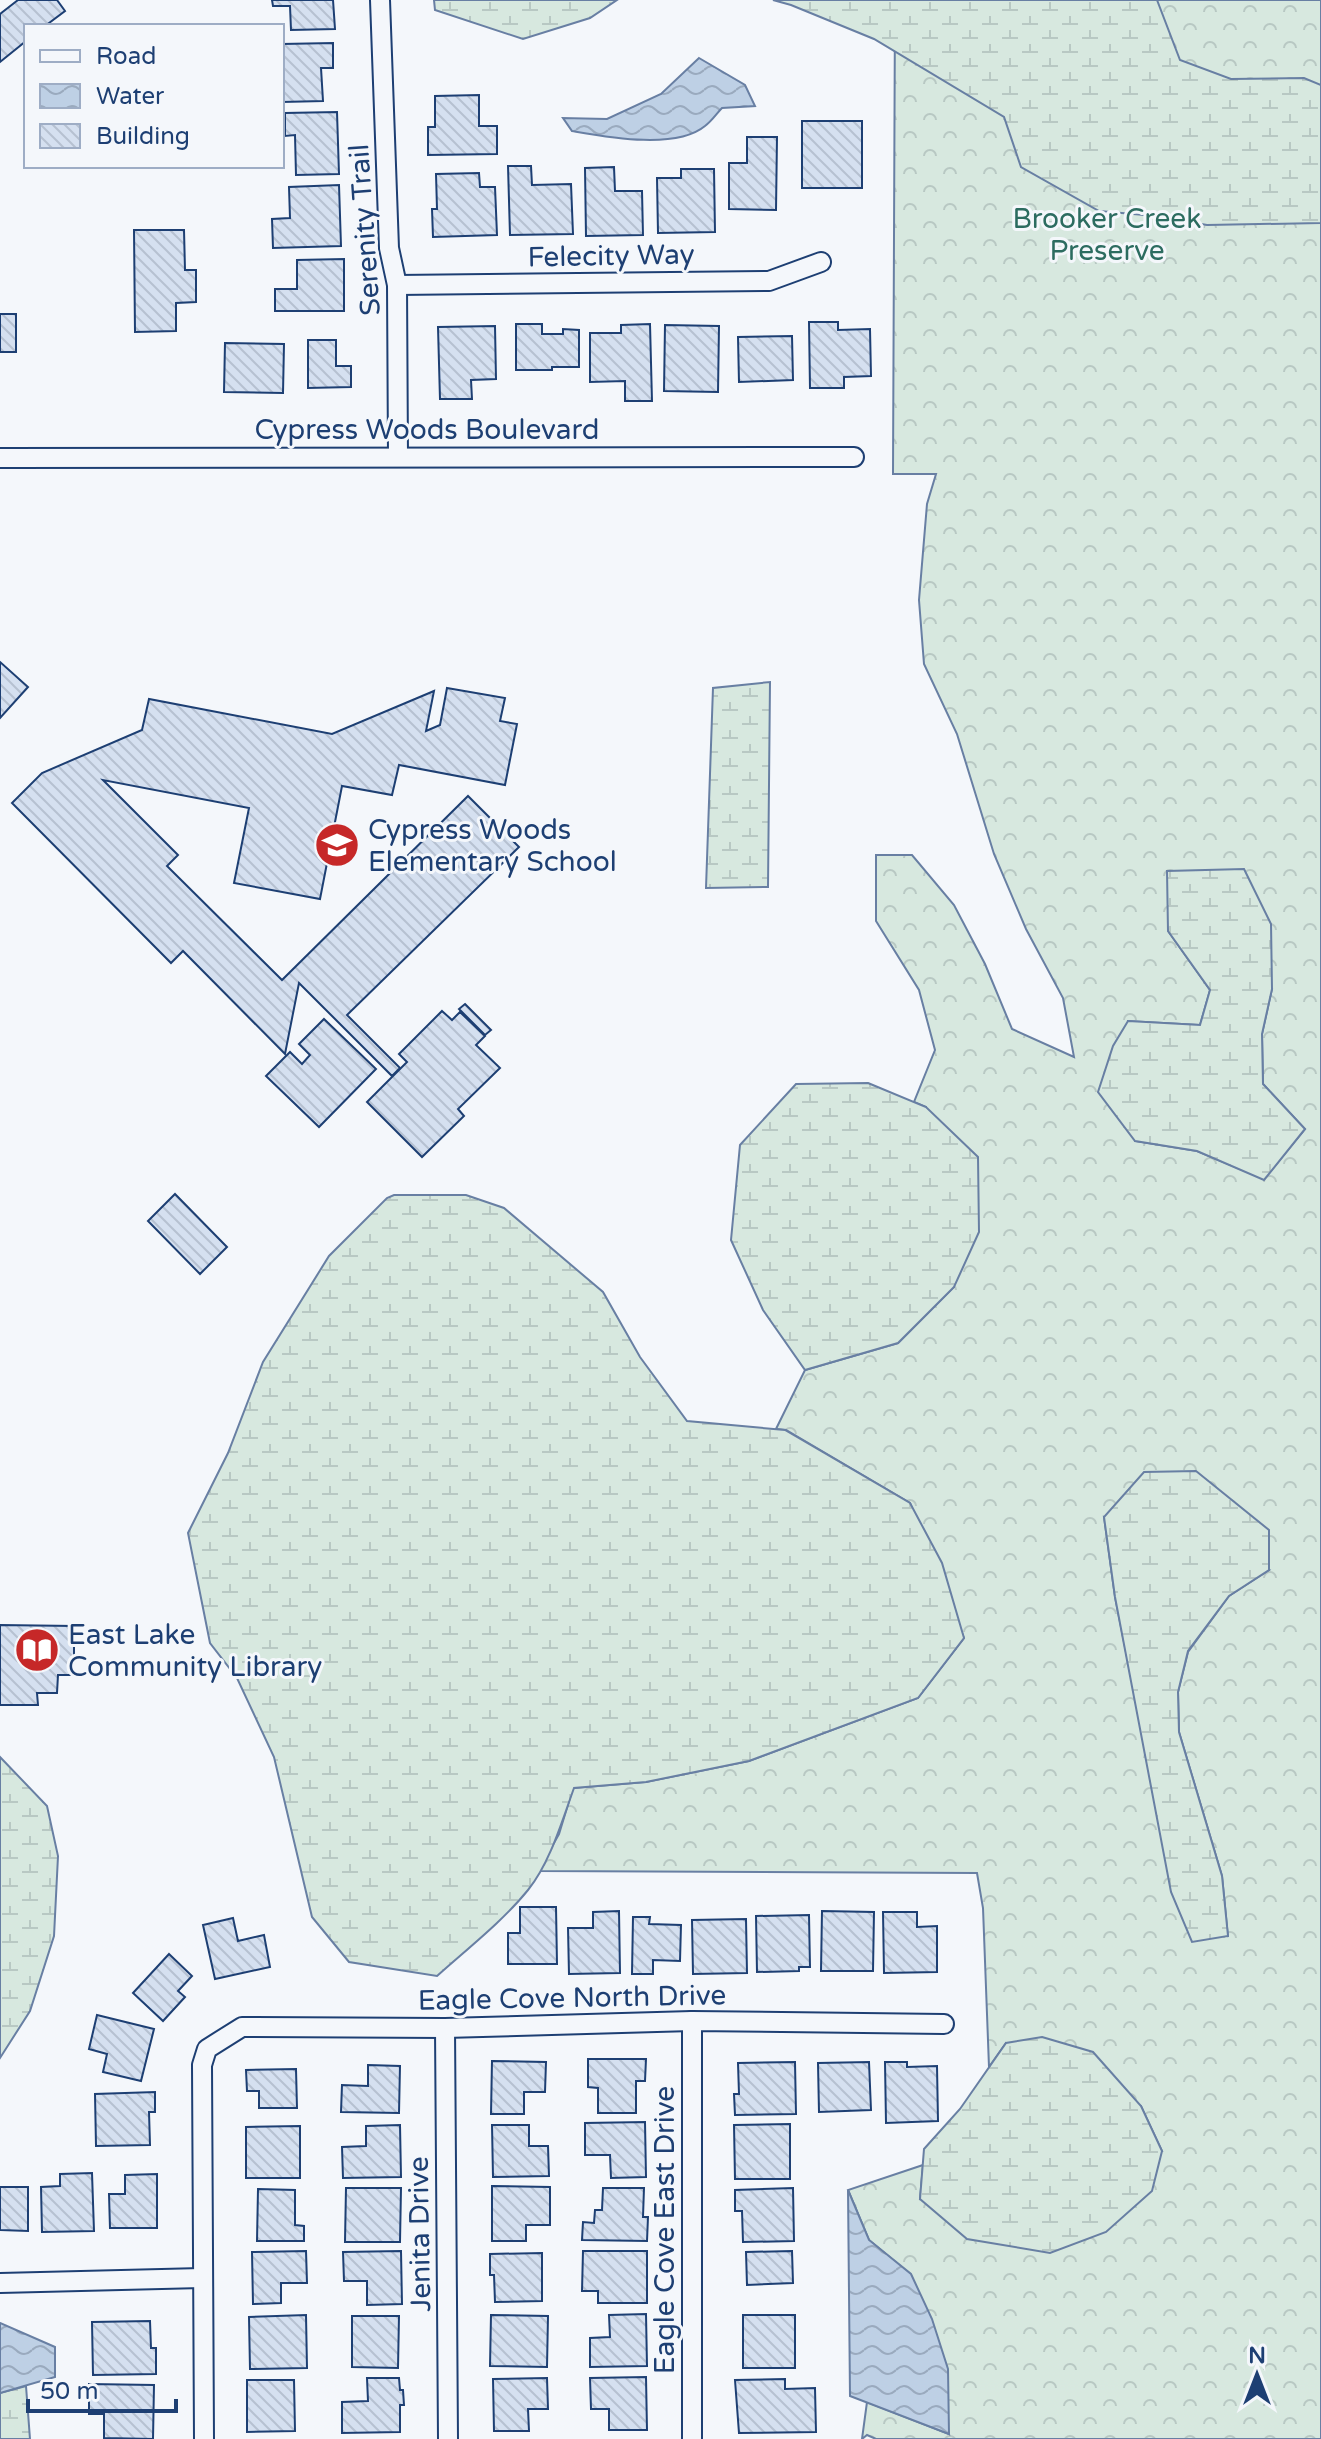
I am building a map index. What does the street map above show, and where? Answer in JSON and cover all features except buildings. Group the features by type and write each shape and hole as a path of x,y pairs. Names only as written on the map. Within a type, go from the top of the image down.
{"street":[{"name":"Serenity Trail","path":"380,0 389,248 397,285 398,457"},
{"name":"Felecity Way","path":"397,285 769,281 821,262"},
{"name":"Cypress Woods Boulevard","path":"0,458 854,457"},
{"name":"Eagle Cove North Drive","path":"202,2278 202,2065 207,2049 242,2027 445,2028 692,2021 944,2024"},
{"name":"Eagle Cove East Drive","path":"692,2021 692,2439"},
{"name":"Jenita Drive","path":"445,2028 448,2439"},
{"path":"0,2283 202,2278 204,2439"}],"green space":[{"path":"434,0 617,0 590,18 523,39 435,10"},
{"path":"773,0 1157,0 1180,60 1231,79 1304,78 1321,85 1321,223 1207,225 1099,211 1021,167 1004,117 874,39"},
{"name":"Brooker Creek Preserve","path":"895,0 1321,0 1321,2439 876,2439 867,2435 862,2439 867,2402 949,2434 911,2275 869,2240 848,2190 923,2165 920,2199 1162,2151 1141,2106 1006,2043 989,2067 983,1908 977,1873 538,1871 559,1834 573,1788 646,1782 749,1761 918,1698 964,1638 910,1503 786,1430 776,1429 805,1370 898,1343 954,1287 926,1107 914,1102 935,1050 919,990 876,921 876,855 912,855 954,905 985,964 1012,1029 1074,1057 1063,998 1026,929 994,854 957,734 924,664 919,600 927,504 936,474 893,474","holes":["1168,931 1272,989 1262,1034 1263,1084 1305,1129 1264,1179 1197,1151 1135,1141 1128,1021 1200,1025 1210,990","1104,1517 1269,1570 1229,1596 1188,1652 1178,1692 1179,1732 1222,1876 1228,1937 1137,1707 1115,1597"]},
{"path":"770,682 768,887 706,888 713,688"},
{"path":"1244,869 1271,924 1272,989 1262,1034 1263,1084 1305,1129 1264,1180 1197,1151 1135,1141 1098,1092 1113,1046 1128,1021 1200,1025 1210,990 1168,931 1167,871"},
{"path":"868,1083 926,1107 978,1157 979,1232 954,1287 898,1343 805,1370 763,1310 731,1240 740,1145 796,1084"},
{"path":"394,1195 466,1195 504,1208 603,1292 640,1357 687,1421 785,1430 910,1503 942,1563 964,1638 918,1698 749,1761 646,1782 574,1788 549,1855 528,1890 496,1924 437,1976 349,1962 312,1917 274,1757 237,1678 210,1643 188,1533 228,1453 263,1362 329,1256 387,1198"},
{"path":"1196,1471 1269,1530 1269,1570 1229,1596 1188,1651 1178,1692 1179,1732 1222,1876 1228,1936 1192,1942 1171,1892 1115,1597 1104,1517 1144,1472"},
{"path":"0,1757 47,1806 58,1856 54,1936 30,2011 0,2058"},
{"path":"1042,2037 1093,2052 1141,2106 1162,2151 1152,2191 1106,2232 1050,2253 967,2239 920,2199 924,2149 960,2109 1006,2043"},
{"path":"26,2386 30,2439 0,2439 0,2393"}],"water":[{"path":"699,58 745,85 755,106 722,108 708,124 692,133 659,140 572,131 563,118 607,119 661,94"},
{"path":"848,2190 869,2240 911,2274 932,2319 948,2369 949,2434 850,2396"},
{"path":"0,2323 55,2347 55,2377 0,2393"}],"place":[{"name":"Cypress Woods Elementary School","path":"337,845"},
{"name":"East Lake Community Library","path":"37,1650"}]}
